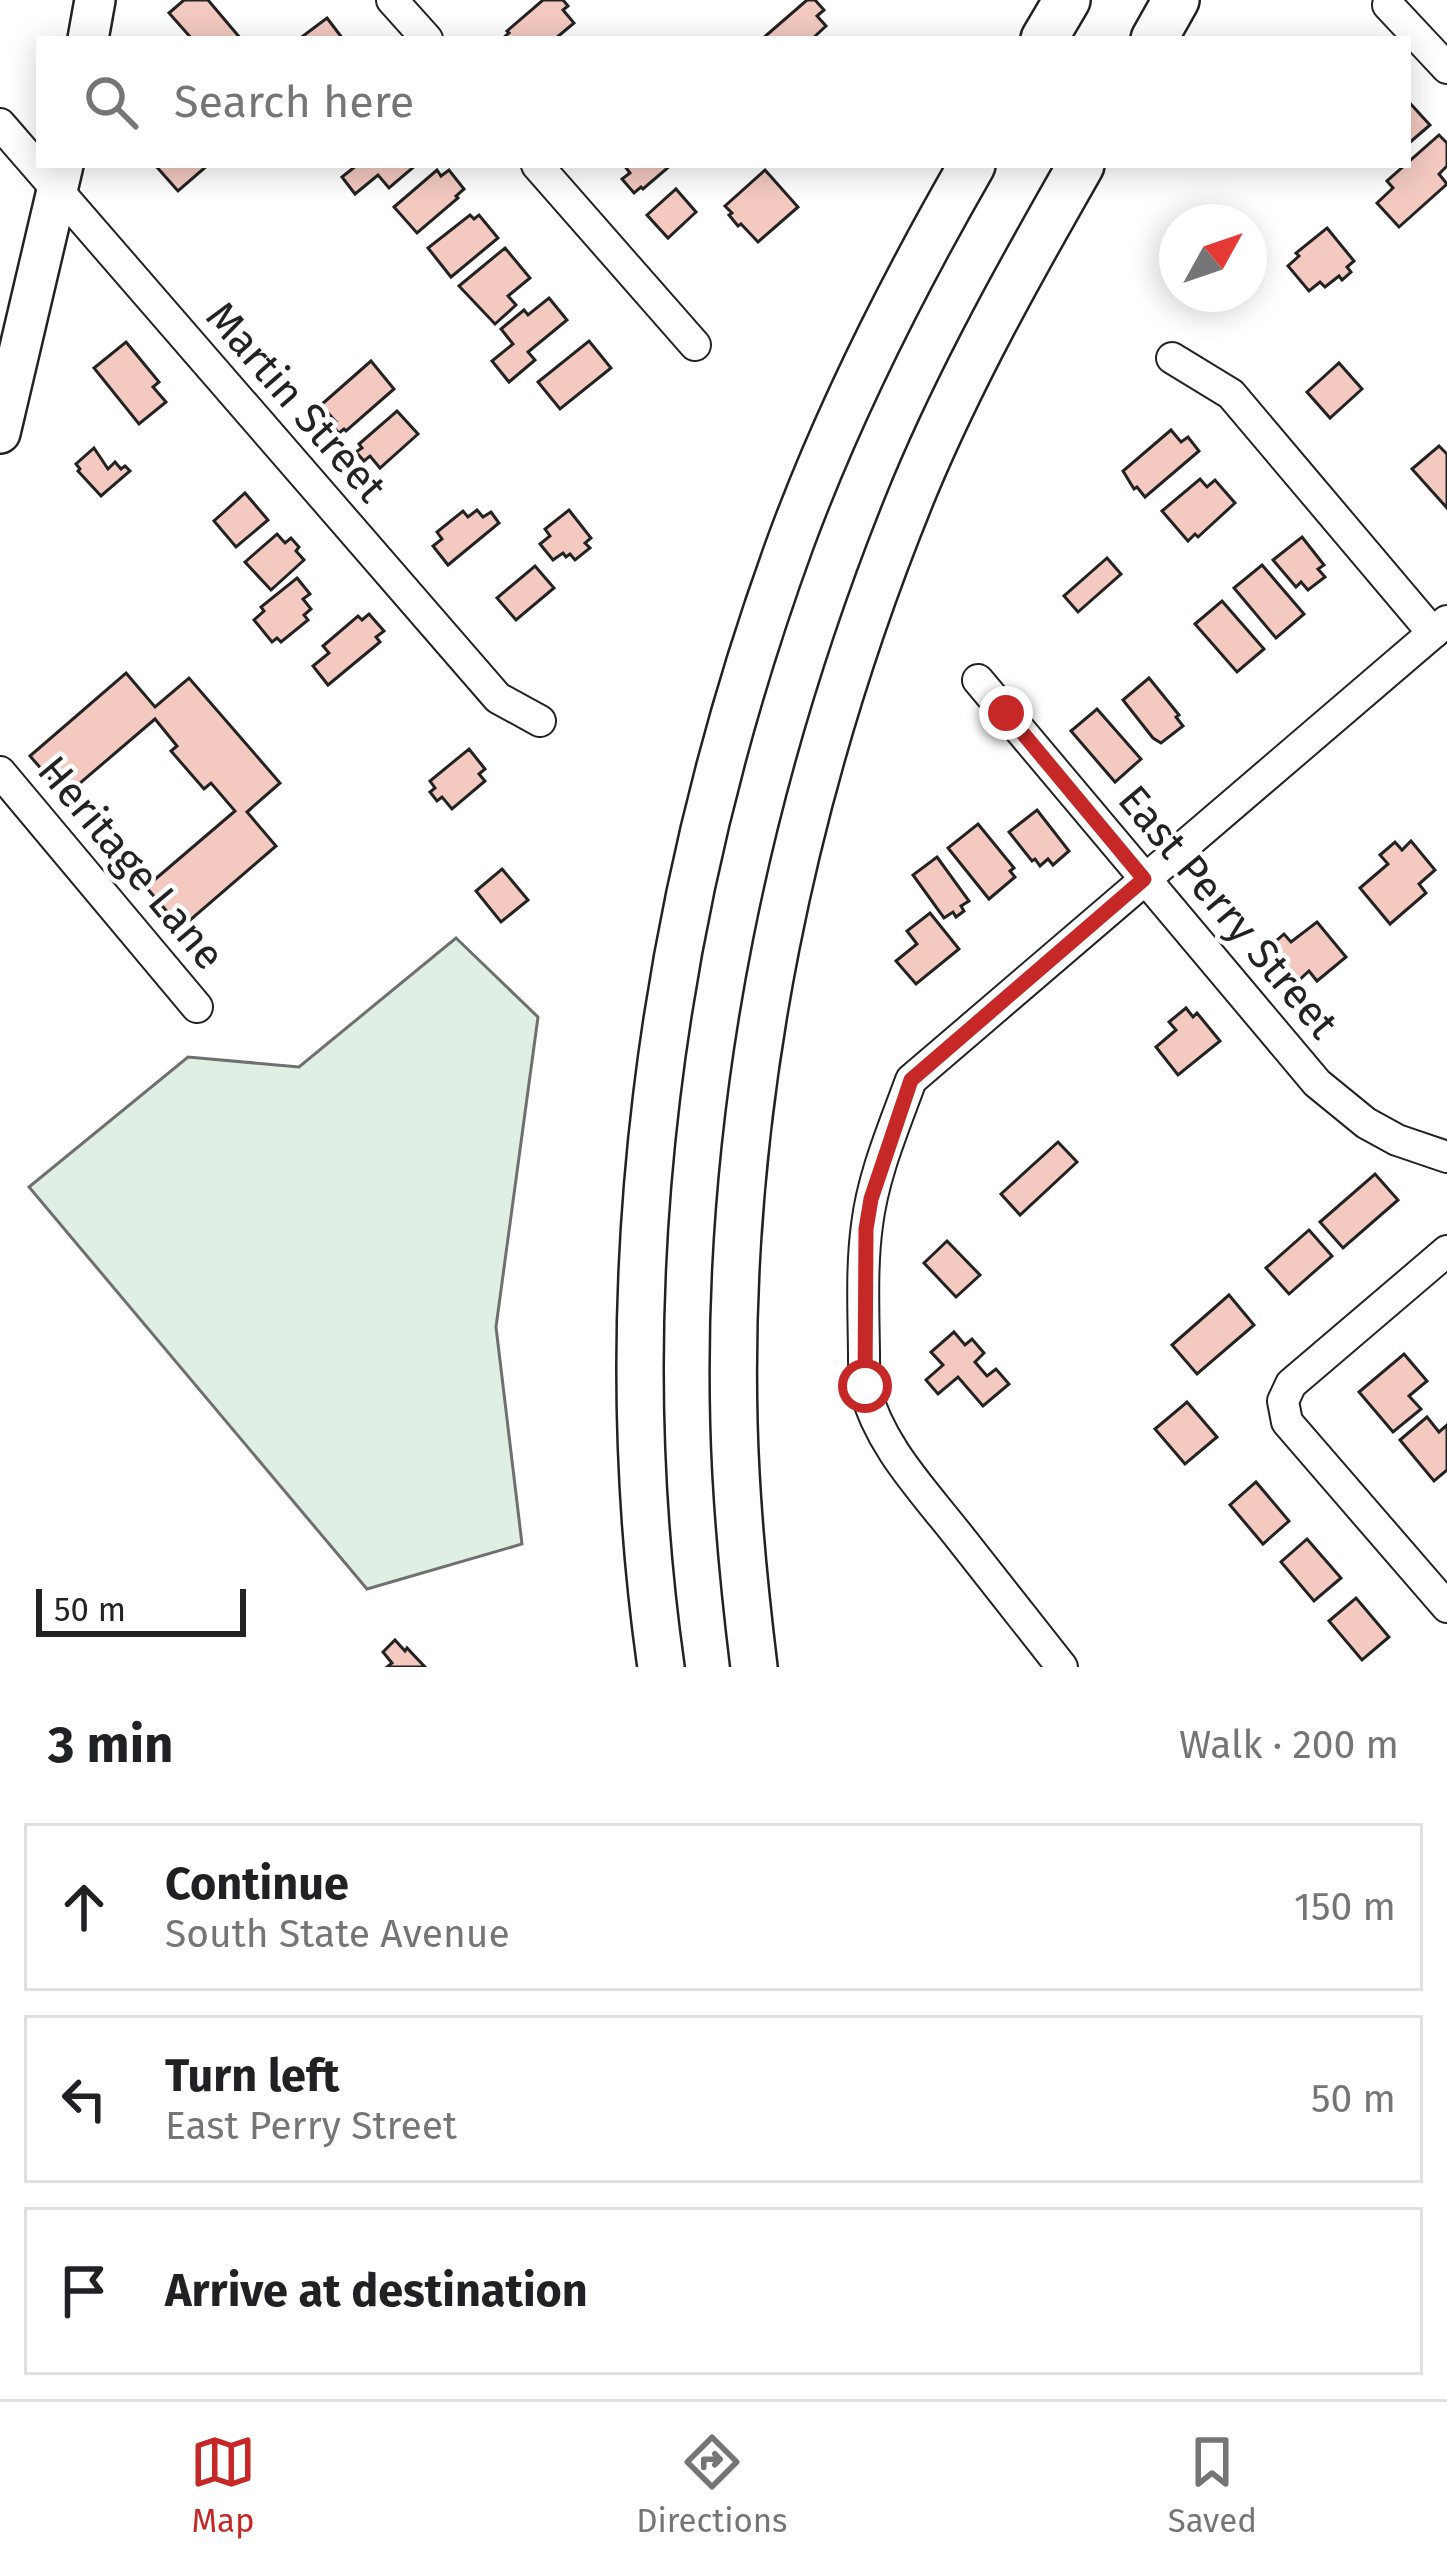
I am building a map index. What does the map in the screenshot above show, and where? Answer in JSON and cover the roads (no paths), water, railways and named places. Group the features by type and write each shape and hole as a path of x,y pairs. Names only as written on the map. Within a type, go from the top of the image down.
{"highway":[{"path":"1046,36 1067,0"},
{"path":"1156,36 1176,0"},
{"path":"661,1667 640,1423 642,1283 659,1074 689,896 731,723 791,542 861,376 970,168"},
{"path":"754,1667 734,1422 736,1282 748,1126 767,995 796,855 852,656 916,486 984,340 1080,168"}],"main road":[{"path":"89,36 95,0"},
{"path":"0,433 61,178"}],"street":[{"path":"392,0 424,36"},
{"path":"1388,5 1447,68"},
{"name":"Martin Street","path":"0,124 36,156"},
{"path":"540,168 695,345"},
{"name":"Martin Street","path":"61,178 498,698 540,722"},
{"path":"1062,1667 905,1471 876,1424 865,1386 866,1229 871,1199 911,1080 1440,627 1231,394 1172,358"},
{"name":"East Perry Street","path":"978,680 1317,1083 1366,1123 1397,1140 1447,1157"},
{"name":"Heritage Lane","path":"0,772 197,1007"},
{"path":"1447,1251 1291,1384 1283,1401 1287,1422 1447,1607"}]}
